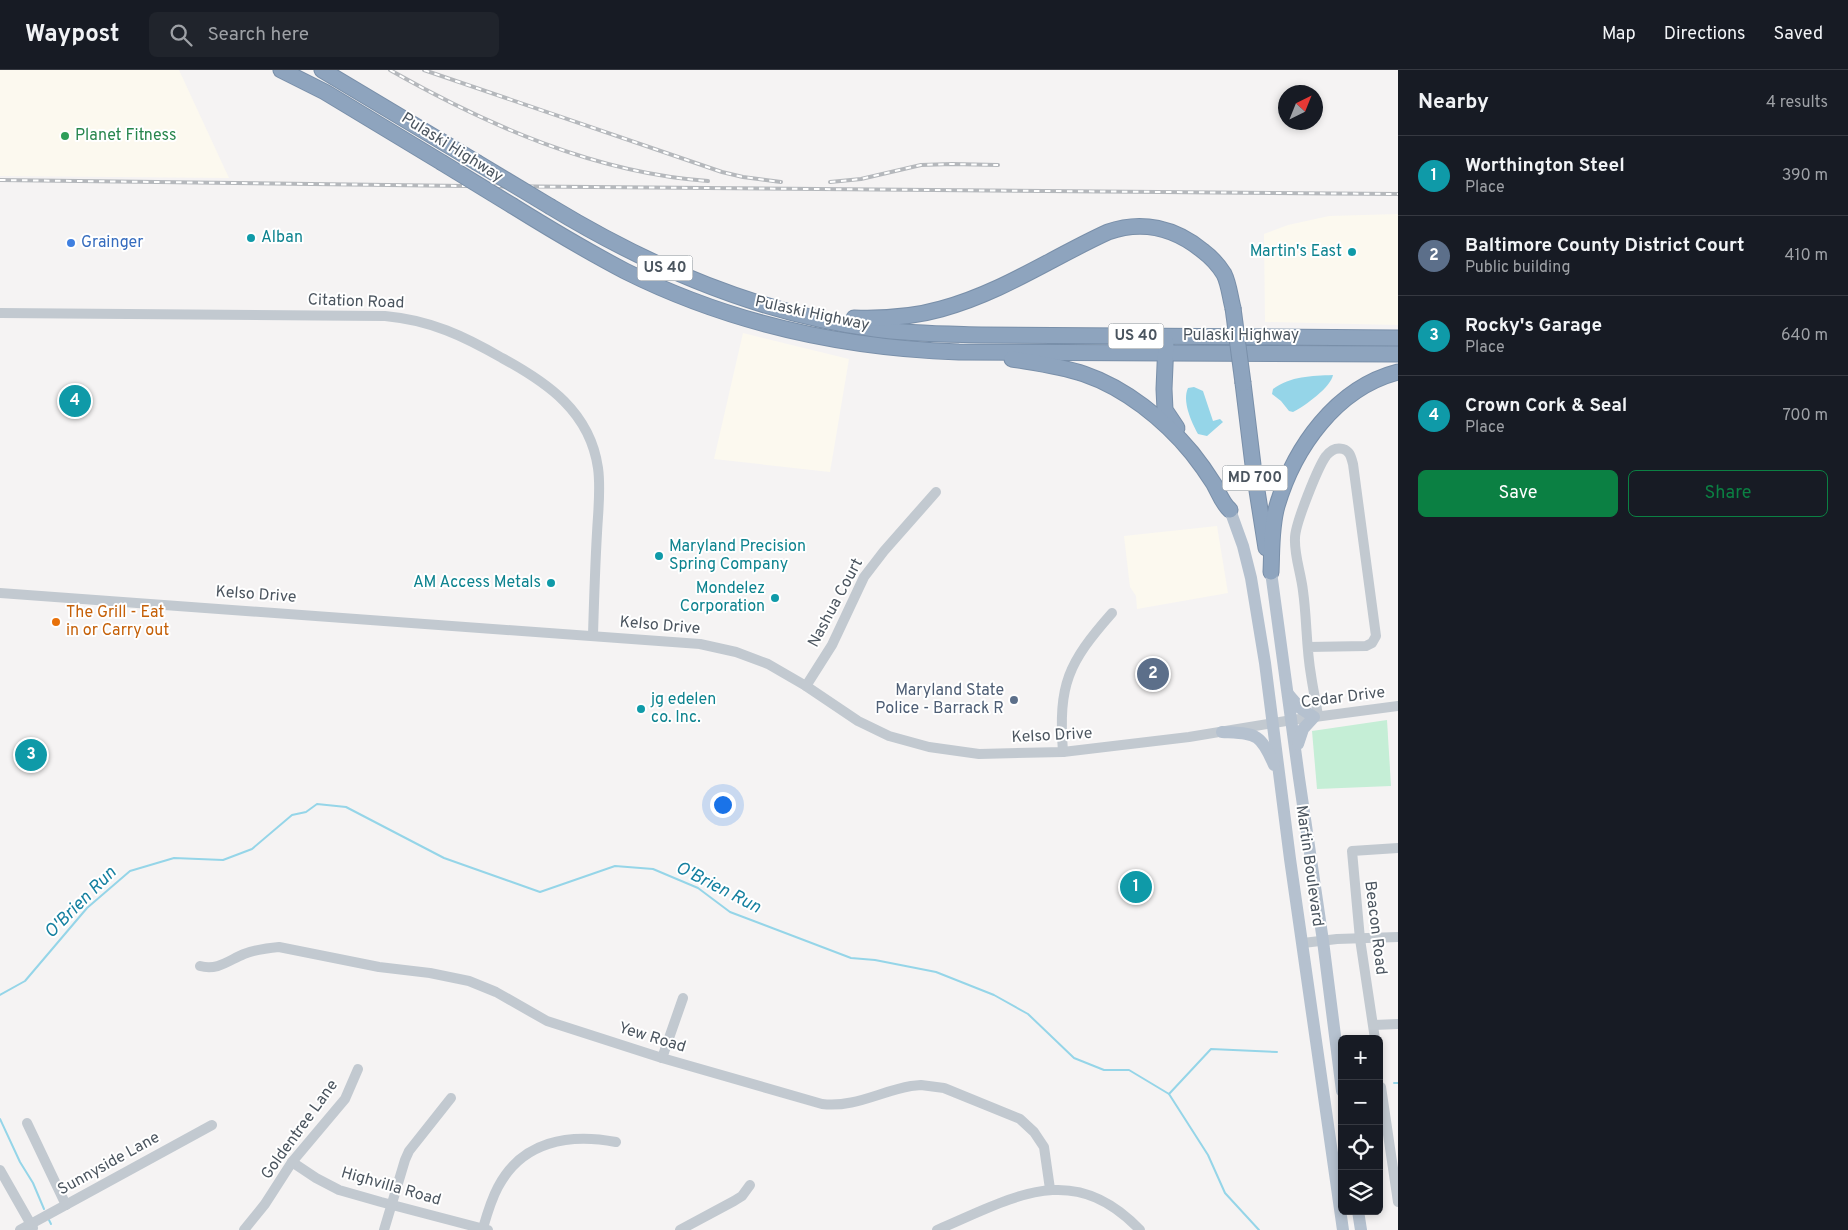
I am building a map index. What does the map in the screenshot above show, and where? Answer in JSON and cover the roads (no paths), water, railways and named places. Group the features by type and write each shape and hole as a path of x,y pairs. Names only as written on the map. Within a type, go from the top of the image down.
{"highway":[{"name":"Pulaski Highway","path":"281,70 360,113 592,253 662,288 729,313 801,333 890,347 959,352 1398,354"},
{"name":"Pulaski Highway","path":"322,70 608,241 670,270 743,297 809,317 874,329 924,333 1398,338"},
{"name":"MD 700","path":"809,317 892,318 942,309 992,290 1108,232 1126,226 1147,226 1174,233 1207,254 1224,275 1233,308 1253,465 1272,572"},
{"path":"801,333 809,317"},
{"path":"1166,353 1167,336"},
{"path":"959,352 1067,369 1097,379 1124,394 1156,418 1192,452 1230,510"},
{"name":"MD 700","path":"1166,353 1164,389 1167,415 1217,480 1230,510"},
{"path":"1272,572 1272,542 1277,508 1292,466 1304,444 1322,421 1351,395 1374,381 1398,372"}],"main road":[{"name":"Martin Boulevard","path":"1230,510 1243,546 1251,578 1273,723 1343,1230"},
{"name":"Martin Boulevard","path":"1272,572 1341,1080"},
{"path":"1288,694 1300,708 1316,717 1303,728 1298,740 1297,753"},
{"path":"1222,732 1248,734 1259,739 1267,750 1280,778"},
{"path":"1359,1215 1361,1230"}],"street":[{"name":"Citation Road","path":"0,313 385,316 418,320 445,328 490,351 554,390 577,416 586,430 592,446 598,468 593,635"},
{"path":"1308,647 1366,646 1372,643 1376,636 1353,464 1349,453 1341,448 1333,450 1326,456 1308,496 1295,535 1296,555 1305,607 1308,647 1316,717"},
{"name":"Nashua Court","path":"806,686 832,645 854,595 867,572 936,492"},
{"name":"Kelso Drive","path":"0,592 677,641 721,648 768,664 806,686 858,721 889,736 956,752 979,754 1063,752 1182,738 1292,720"},
{"path":"1063,752 1061,716 1066,682 1078,655 1112,613"},
{"name":"Cedar Drive","path":"1292,720 1398,706"},
{"name":"Beacon Road","path":"1375,1035 1360,939 1352,851 1398,848"},
{"path":"1303,943 1398,937"},
{"name":"Yew Road","path":"200,966 215,968 244,954 279,947 387,969 452,977 469,981 496,992 547,1021 662,1058 811,1101 832,1105 851,1102 904,1087 921,1085 944,1088 1013,1115 1028,1125 1039,1138 1044,1148 1050,1189"},
{"path":"662,1058 683,998"},
{"path":"1374,1025 1398,1024"},
{"name":"Goldentree Lane","path":"244,1230 265,1204 292,1162 345,1099 358,1069"},
{"path":"1383,1093 1398,1202"},
{"path":"384,1230 402,1168 410,1151 450,1098"},
{"path":"27,1123 66,1205"},
{"name":"Sunnyside Lane","path":"20,1230 32,1227 66,1205 212,1125"},
{"path":"486,1229 492,1201 503,1178 532,1151 550,1142 569,1139 599,1139 616,1142"},
{"name":"Highvilla Road","path":"292,1162 339,1190 486,1229"},
{"path":"0,1170 32,1227"},
{"path":"680,1230 742,1196 750,1185"},
{"path":"937,1230 1025,1194 1050,1189 1072,1191 1103,1201 1123,1214 1140,1230"}],"water":[{"path":"1333,375 1323,390 1293,412 1289,411 1272,394 1273,389 1287,381 1309,376"},
{"path":"1194,387 1203,391 1213,421 1220,419 1223,422 1207,436 1198,434 1188,411 1186,393 1188,388"}],"waterway":[{"name":"O'Brien Run","path":"0,995 25,981 87,908 130,871 174,858 223,860 252,849 292,815 306,812 317,804 346,807 444,858 540,892 615,866 653,869 698,888 730,912 851,958 875,960 936,972 994,995 1028,1014 1074,1058 1104,1070 1129,1070 1169,1094 1211,1049 1277,1052"},
{"path":"1169,1094 1208,1155 1225,1193 1259,1230"},
{"path":"0,1119 20,1162 33,1183 44,1209"},
{"path":"49,1220 51,1224"}],"railway":[{"path":"390,70 503,127 583,157 624,168 708,181"},
{"path":"424,70 722,172 781,182"},
{"path":"830,182 861,179 921,165 998,165"},
{"path":"0,180 1398,194"}],"place":[{"name":"Planet Fitness","path":"65,136"},
{"name":"Alban","path":"251,238"},
{"name":"Grainger","path":"71,243"},
{"name":"Martin's East","path":"1352,252"},
{"name":"Crown Cork & Seal","path":"75,401"},
{"name":"Maryland Precision Spring Company","path":"659,556"},
{"name":"AM Access Metals","path":"551,583"},
{"name":"Mondelez Corporation","path":"775,598"},
{"name":"The Grill - Eat in or Carry out","path":"56,622"},
{"name":"Baltimore County District Court","path":"1153,674"},
{"name":"Maryland State Police - Barrack R","path":"1014,700"},
{"name":"jg edelen co. Inc.","path":"641,709"},
{"name":"Rocky's Garage","path":"31,755"},
{"name":"Worthington Steel","path":"1136,887"}]}
